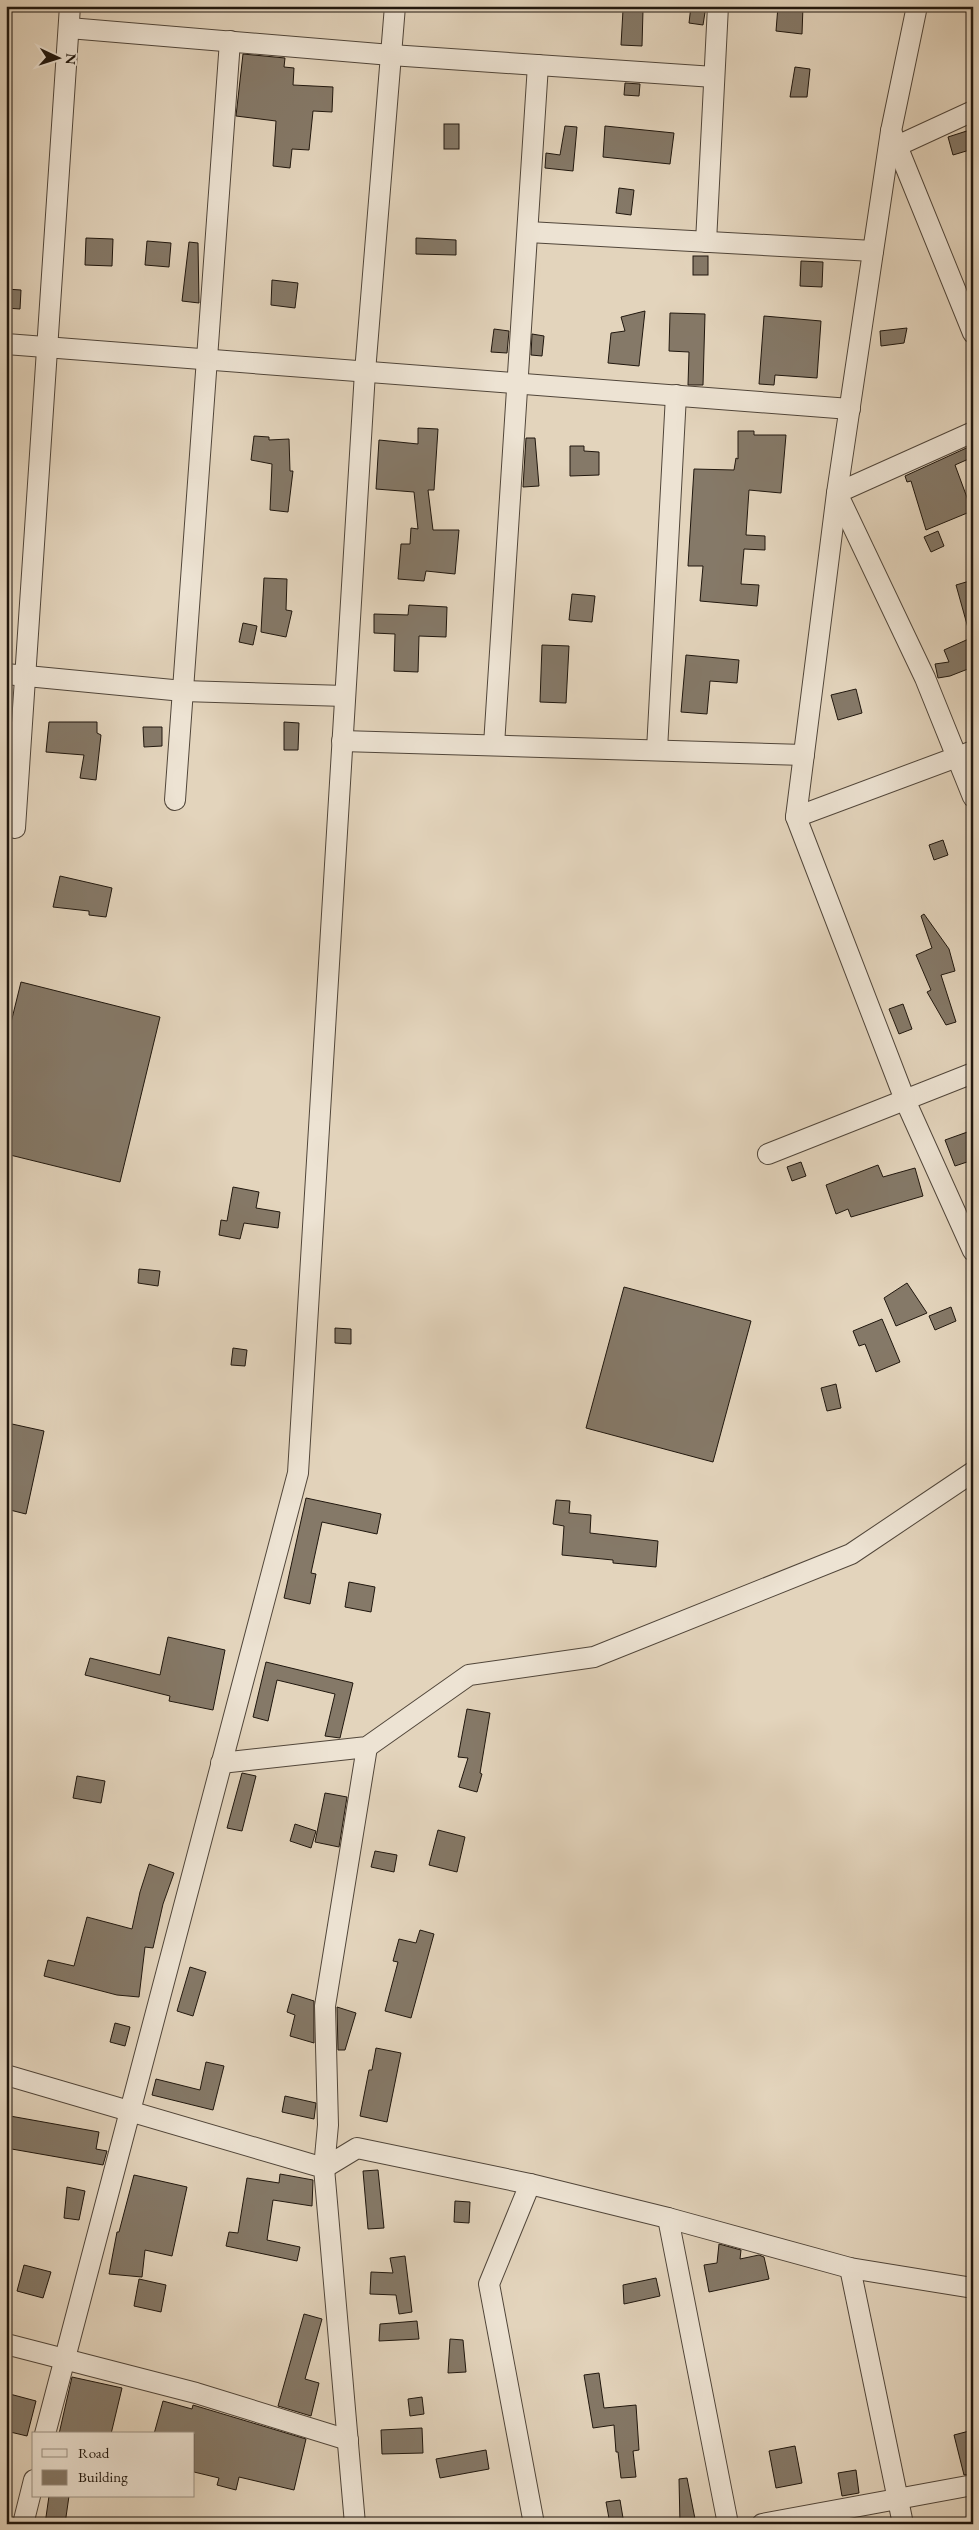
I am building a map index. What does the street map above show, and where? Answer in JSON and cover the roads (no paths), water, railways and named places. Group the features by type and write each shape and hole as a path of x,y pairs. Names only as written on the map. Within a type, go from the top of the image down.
{"street":[{"path":"15,828 16,674 46,347 70,6"},
{"path":"46,2432 298,1473 365,372 395,6"},
{"path":"706,242 718,6"},
{"path":"916,6 873,251 838,493 796,817 905,1100 973,1251"},
{"path":"69,28 391,54 714,77"},
{"path":"175,800 230,41"},
{"path":"494,745 538,65"},
{"path":"894,138 973,111"},
{"path":"894,138 973,333"},
{"path":"528,232 873,251"},
{"path":"6,344 850,409"},
{"path":"657,750 676,396"},
{"path":"838,493 973,432"},
{"path":"838,493 925,678 965,754 973,796"},
{"path":"16,674 183,691 345,696"},
{"path":"342,741 804,755"},
{"path":"796,817 965,754"},
{"path":"768,1154 973,1073"},
{"path":"221,1763 367,1748 469,1675 594,1657 851,1554 973,1472"},
{"path":"355,2524 324,2168 328,2125 325,2006 367,1748"},
{"path":"6,2075 324,2168 358,2148 530,2184 668,2218 850,2268 973,2288"},
{"path":"530,2184 489,2284 534,2524"},
{"path":"668,2218 728,2524"},
{"path":"850,2268 903,2524"},
{"path":"6,2344 196,2393 348,2440"},
{"path":"762,2524 898,2501 973,2485"},
{"path":"23,2524 32,2488"}]}
